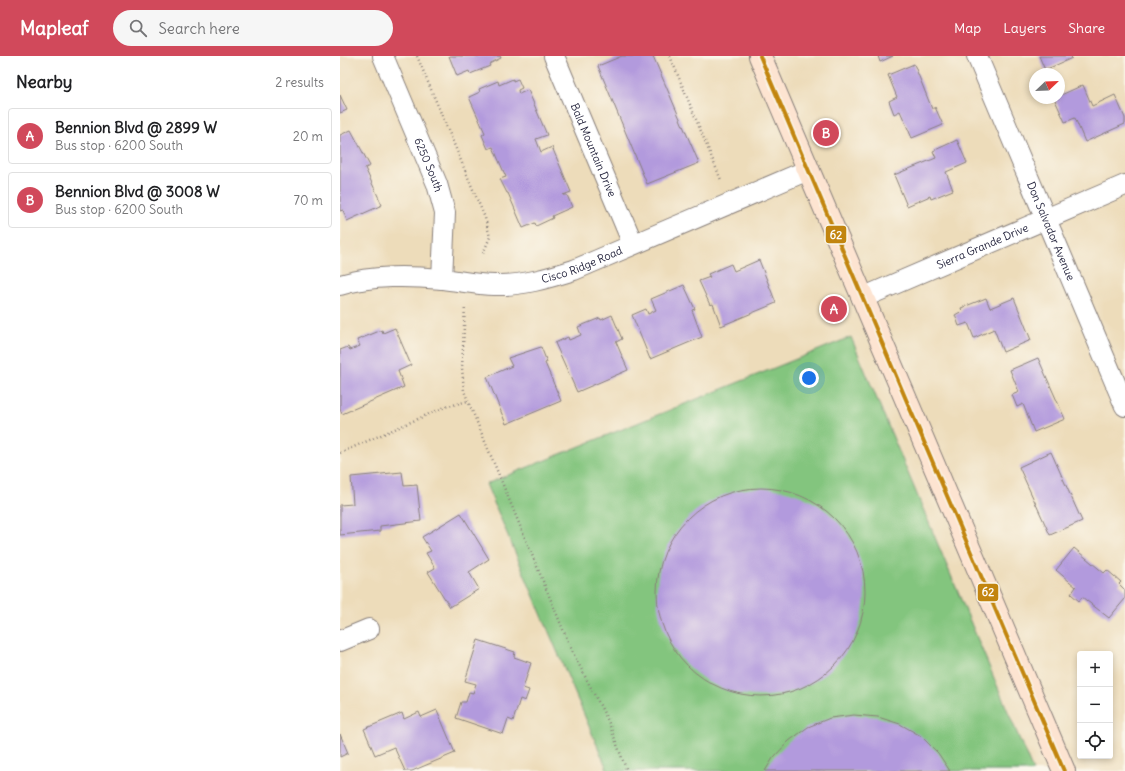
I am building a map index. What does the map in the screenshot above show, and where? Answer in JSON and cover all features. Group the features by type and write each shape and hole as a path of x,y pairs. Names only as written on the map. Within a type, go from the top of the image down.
{"main road":[{"path":"760,56 1064,771"}],"street":[{"name":"6250 South","path":"383,56 437,184 445,213 442,279"},
{"name":"Bald Mountain Drive","path":"554,56 633,244"},
{"name":"Don Salvador Avenue","path":"977,56 1125,406"},
{"name":"Cisco Ridge Road","path":"340,285 366,278 390,277 442,279 494,285 518,284 546,279 574,270 808,170"},
{"name":"Sierra Grande Drive","path":"862,298 1125,185"},
{"path":"340,641 369,629"}],"path":[{"path":"418,56 485,218 490,237 482,256"},
{"path":"670,56 721,180"},
{"path":"465,302 462,368 464,391 572,651 608,721 627,771"},
{"path":"340,453 445,407 468,401"}],"green space":[{"path":"851,337 1033,771 608,771 486,484"}],"building":[{"path":"449,56 500,56 501,58 489,64 490,66 470,74 469,71 457,76"},
{"path":"622,56 653,56 699,163 647,184 598,66"},
{"path":"878,56 893,56 880,62"},
{"path":"1039,56 1070,56 1072,58 1050,68 1044,68"},
{"path":"914,64 932,109 935,107 943,125 912,138 900,111 894,114 889,101 897,97 888,75"},
{"path":"513,79 513,81 518,79 522,88 518,90 519,94 528,90 547,135 536,139 541,152 552,147 571,192 563,195 567,195 572,207 552,216 553,218 536,226 535,223 523,228 508,193 500,179 506,177 493,147 488,149 482,135 485,133 469,97 480,92 479,89 498,81 499,85"},
{"path":"1083,85 1092,106 1115,95 1125,118 1125,124 1085,142 1075,118 1065,122 1057,104 1065,104 1065,93"},
{"path":"340,95 347,110 340,113"},
{"path":"351,130 370,166 365,168 382,205 347,221 343,210 340,211 340,135"},
{"path":"957,140 967,163 946,172 953,190 931,199 930,196 907,206 894,175 936,158 933,151"},
{"path":"759,260 776,303 721,326 713,304 710,305 699,281 710,277 708,274 731,264 734,271"},
{"path":"684,285 695,309 692,310 702,337 650,359 632,315 646,309 648,314 656,310 651,299"},
{"path":"986,298 990,308 1014,298 1031,340 1003,352 994,329 974,338 968,323 959,326 955,315 962,311 961,308"},
{"path":"612,315 622,339 616,342 628,370 577,392 555,343 568,337 569,340 581,335 578,327"},
{"path":"395,328 411,365 398,371 404,387 342,414 340,409 340,350 348,347 350,350 360,346 357,340 382,330 383,333"},
{"path":"541,347 547,362 545,363 561,401 506,424 487,377 512,366 508,358"},
{"path":"1038,358 1065,419 1034,432 1023,404 1017,407 1012,395 1019,392 1010,370"},
{"path":"1051,452 1082,521 1050,535 1019,467"},
{"path":"402,472 404,486 417,485 421,521 380,526 380,531 340,535 340,505 353,504 351,477"},
{"path":"751,488 771,488 791,492 810,500 819,505 835,518 848,534 857,552 861,562 865,582 865,602 861,622 857,632 848,650 835,666 819,679 791,692 771,696 751,696 731,692 712,684 695,673 680,658 669,641 661,622 657,602 657,582 661,562 669,543 680,526 695,511 712,500 731,492"},
{"path":"461,513 489,559 469,572 479,589 450,607 428,572 435,568 426,553 431,551 422,537"},
{"path":"1074,548 1104,573 1107,570 1121,582 1119,584 1125,590 1125,599 1109,618 1082,597 1079,601 1071,594 1076,587 1056,570"},
{"path":"478,640 515,652 514,657 531,663 523,688 529,690 525,701 520,699 513,721 508,719 503,734 456,718 461,702 466,702 469,692 473,693 476,684 465,681"},
{"path":"437,710 455,753 412,771 405,771 394,747 375,755 364,729 402,713 404,719 419,712 421,717"},
{"path":"854,715 878,717 900,724 921,736 938,753 950,771 765,771 773,758 789,741 808,727 830,718"},
{"path":"340,734 348,753 340,757"}],"transit line":[{"name":"62","path":"760,56 1064,771"}],"place":[{"name":"Bennion Blvd @ 3008 W","path":"826,133"},
{"name":"Bennion Blvd @ 2899 W","path":"834,309"}]}
